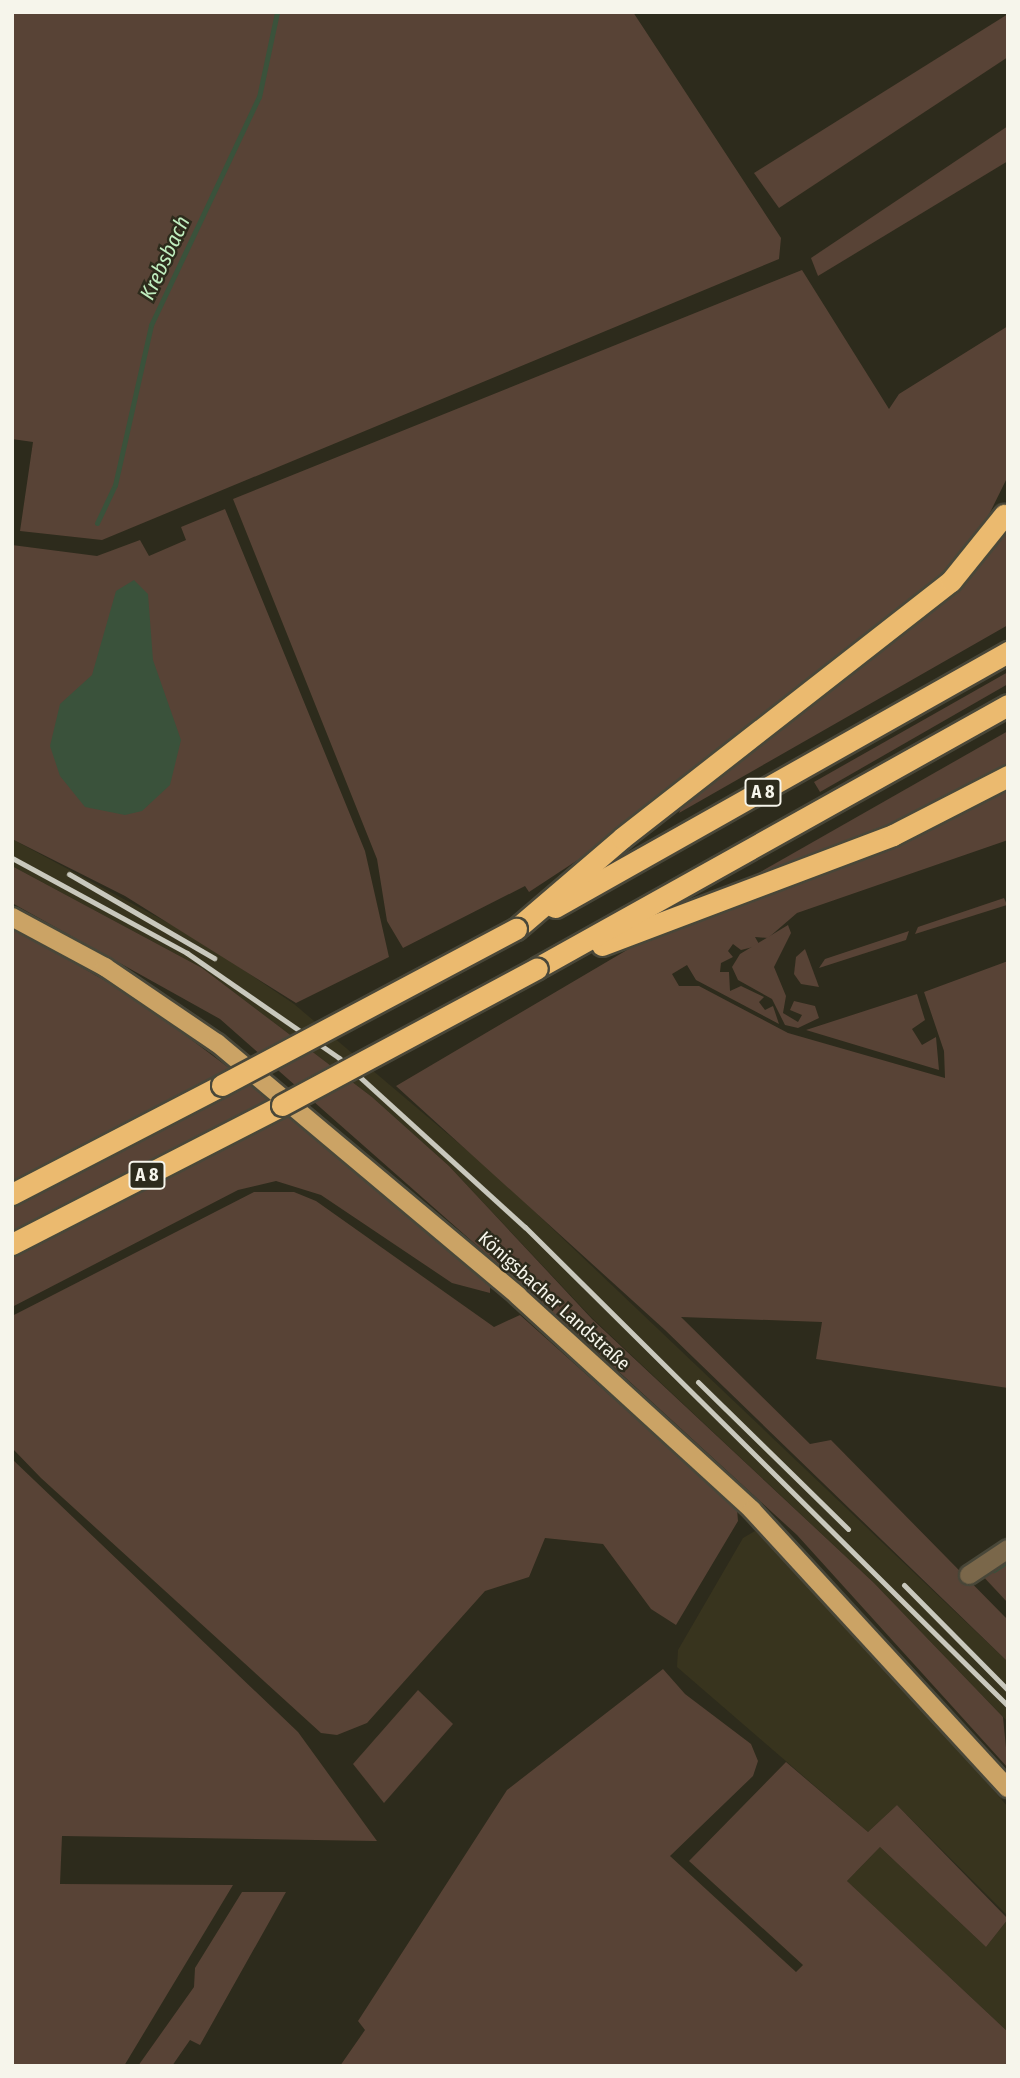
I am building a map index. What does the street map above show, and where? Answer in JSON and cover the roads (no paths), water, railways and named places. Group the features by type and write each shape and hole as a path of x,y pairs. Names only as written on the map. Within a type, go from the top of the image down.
{"highway":[{"path":"516,929 622,838 951,581 1004,515"},
{"name":"A 8","path":"12,1194 516,929 1008,652"},
{"name":"A 8","path":"12,1244 537,968 1008,705"},
{"path":"537,968 893,835 1008,776"}],"main road":[{"name":"Königsbacher Landstraße","path":"12,916 105,967 217,1043 518,1296 752,1510 1008,1788"}],"street":[{"path":"969,1575 1008,1549"}],"waterway":[{"name":"Krebsbach","path":"97,523 115,485 151,325 259,97 277,12"},
{"path":"994,1570 1008,1561"}],"railway":[{"path":"12,858 187,953 339,1058 525,1227 1008,1706"},
{"path":"69,874 214,958"},
{"path":"698,1382 848,1529"},
{"path":"904,1585 1008,1690"}]}
